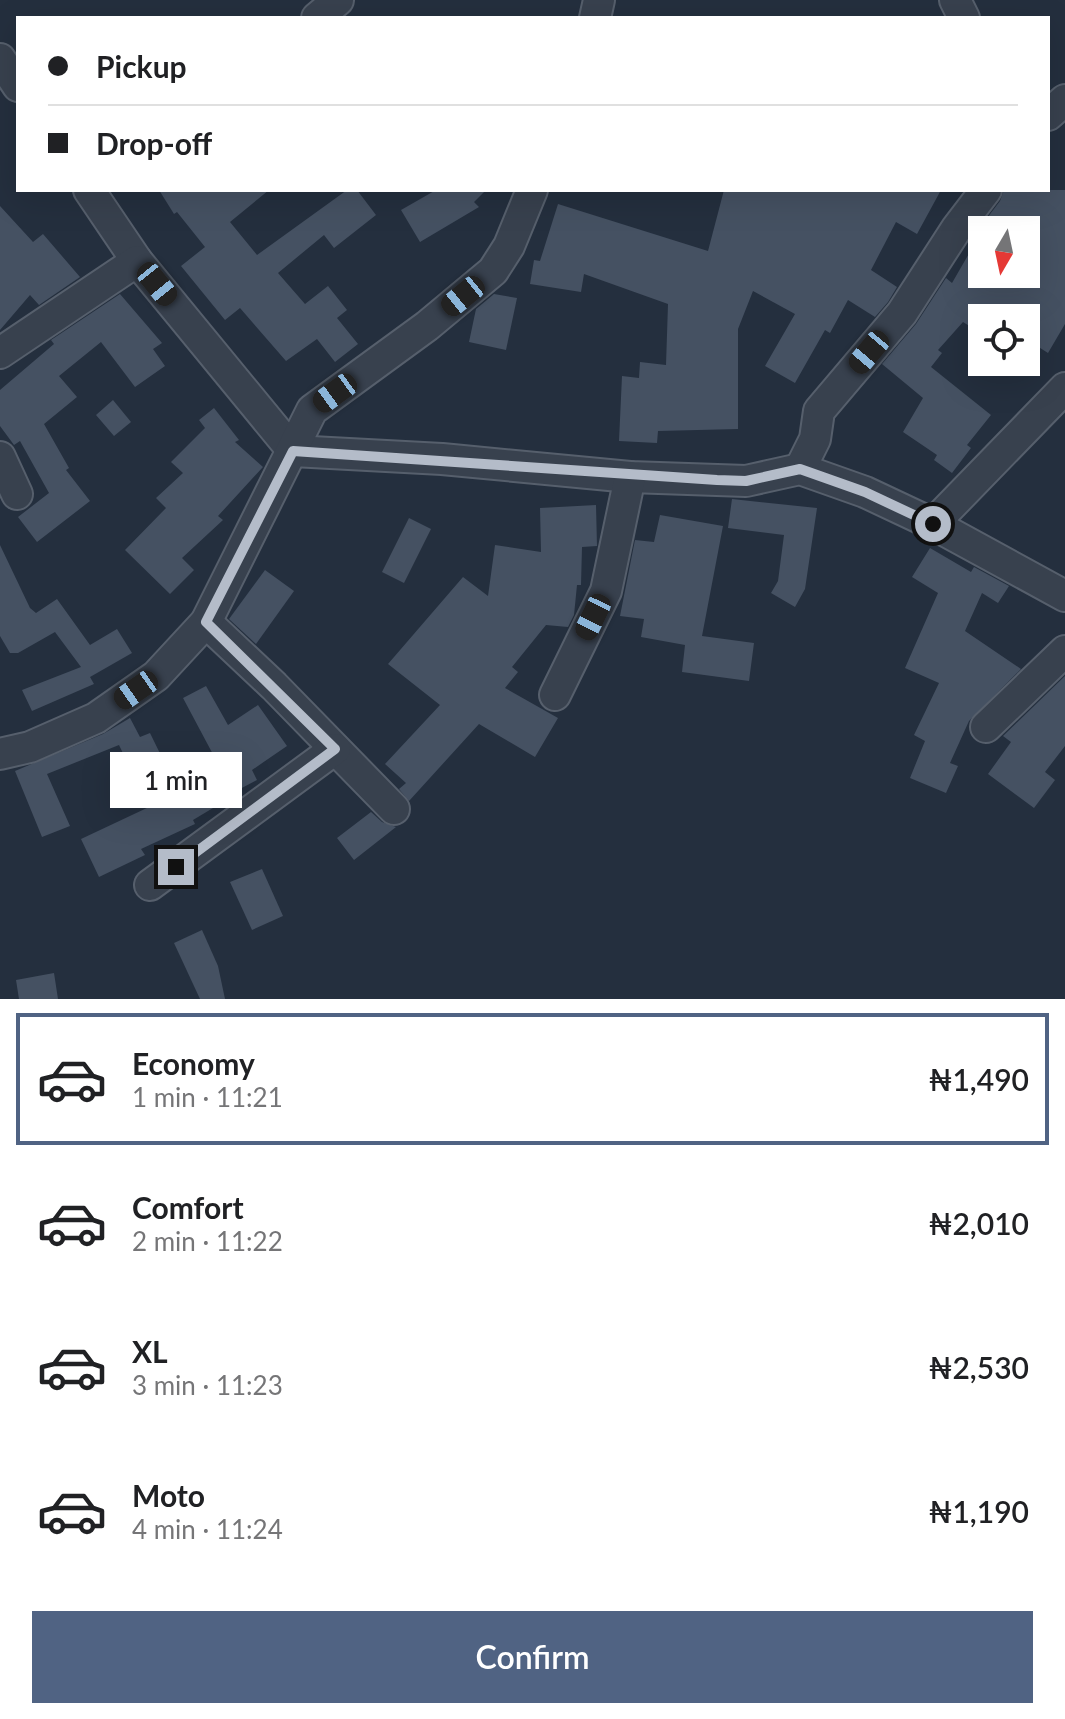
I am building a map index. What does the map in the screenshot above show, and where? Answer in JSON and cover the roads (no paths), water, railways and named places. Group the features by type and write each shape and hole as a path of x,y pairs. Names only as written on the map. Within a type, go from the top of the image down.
{"street":[{"path":"319,16 338,0"},
{"path":"0,59 16,83"},
{"path":"1050,113 1065,100"},
{"path":"93,192 137,261 293,451 442,459 630,477 746,481 800,469 865,492 933,524 1017,567 1065,596"},
{"path":"0,754 30,747 96,718 156,676 206,622 312,410 427,326 493,271 509,246 531,192"},
{"path":"800,469 815,439 819,411 902,313 985,192"},
{"path":"0,353 137,261"},
{"path":"933,524 1065,388"},
{"path":"0,457 17,494"},
{"path":"555,695 606,591 630,477"},
{"path":"206,622 394,809"},
{"path":"986,727 1065,651"},
{"path":"150,885 335,749"}]}
